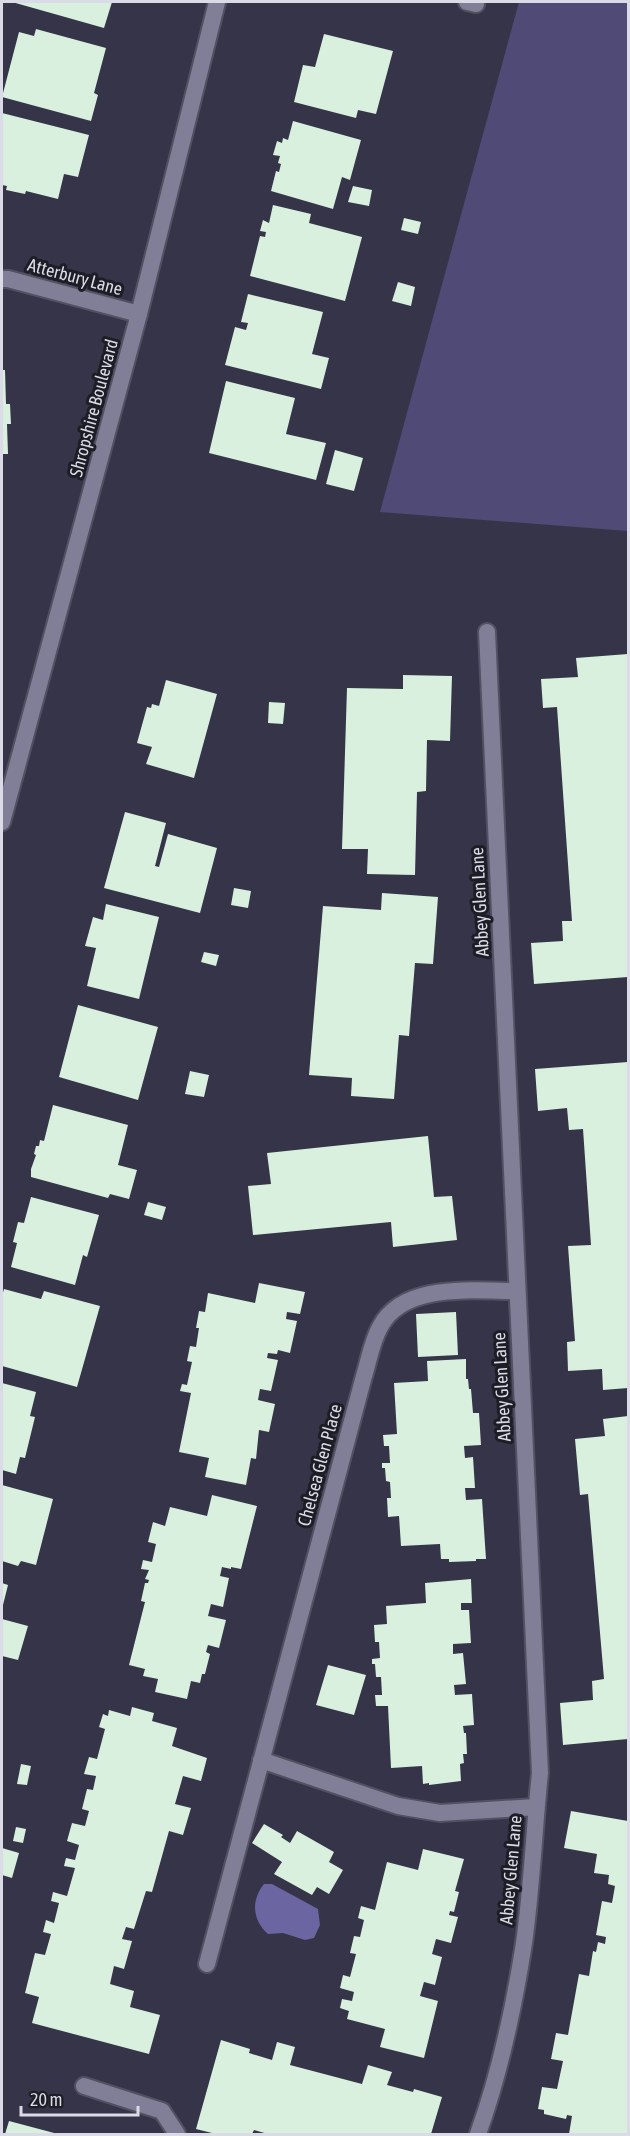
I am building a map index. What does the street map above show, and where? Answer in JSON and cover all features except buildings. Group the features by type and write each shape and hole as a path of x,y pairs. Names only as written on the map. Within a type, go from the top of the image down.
{"street":[{"name":"Shropshire Boulevard","path":"2,822 139,314 217,2"},
{"name":"Atterbury Lane","path":"2,279 139,314"},
{"name":"Abbey Glen Lane","path":"478,2134 488,2106 508,2025 524,1942 540,1773 487,632"},
{"name":"Chelsea Glen Place","path":"207,1964 364,1376 379,1328 390,1312 403,1302 423,1295 456,1291 517,1290"},
{"path":"261,1760 398,1806 440,1813 536,1807"},
{"path":"84,2086 162,2111 177,2134"}],"shaded area":[{"path":"519,2 628,2 628,531 380,512"},
{"path":"264,1884 272,1884 318,1909 320,1925 314,1938 305,1940 283,1933 268,1934 259,1923 255,1910 257,1897"}]}
